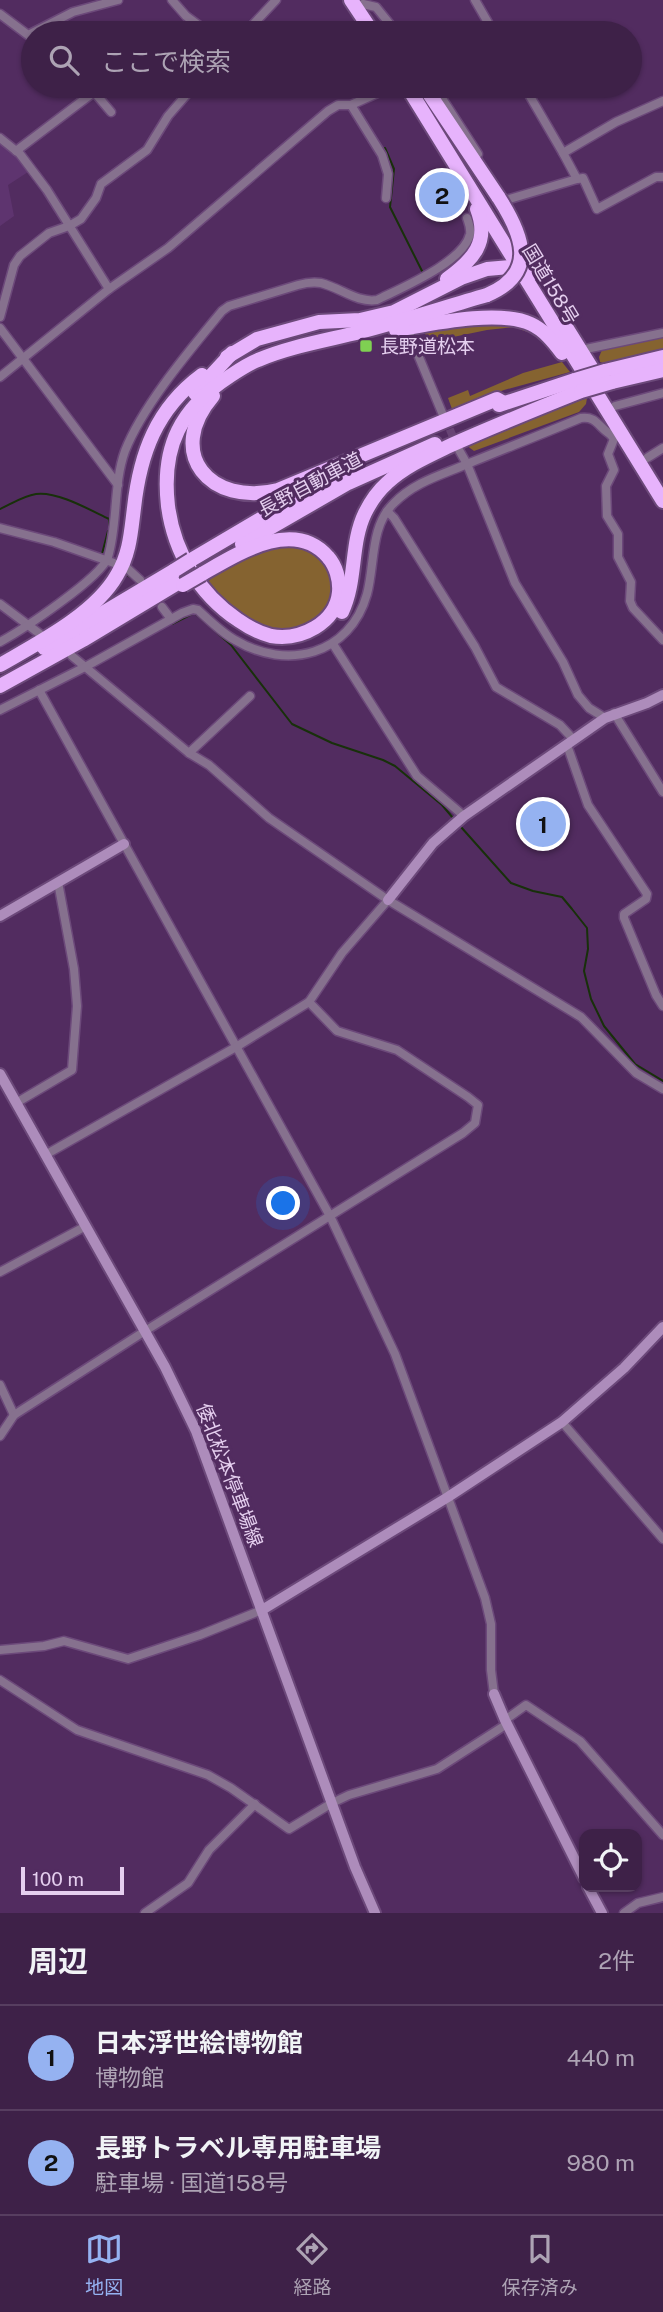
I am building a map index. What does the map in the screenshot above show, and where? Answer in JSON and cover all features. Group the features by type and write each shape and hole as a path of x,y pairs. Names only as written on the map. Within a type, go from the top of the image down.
{"highway":[{"path":"358,2 367,21"},
{"path":"358,2 373,21"},
{"name":"国道158号","path":"414,98 456,165 581,350 612,409 614,431 663,501"},
{"name":"国道158号","path":"424,98 500,203 526,270 612,409 663,484"},
{"path":"197,568 256,546 278,541 295,541 317,548 329,558 338,578 339,593 328,617 314,628 290,636 264,634 241,622 208,595 190,569 177,543 169,513 167,486 170,460 176,435 187,414 201,397 262,358 487,295 511,279 520,262 522,251 517,229 432,98"},
{"path":"405,304 468,261 481,241 480,218 456,165"},
{"path":"0,665 81,612 112,583 129,544 139,469 154,430 186,387 248,342 319,322 371,318 487,269 504,266 526,270"},
{"path":"324,341 456,320 521,320 538,328 556,344 612,409"},
{"path":"232,353 194,393 169,433 160,473 163,516 171,547 183,572 212,610 247,635 283,645 314,637 341,614 350,590 363,517 378,491 388,482 403,470 578,386"},
{"name":"長野自動車道","path":"0,686 83,640 342,473 427,433 505,403 578,386 663,357"},
{"path":"248,365 210,399 199,416 193,436 195,456 204,473 226,490 245,494 278,490 497,399 505,403"},
{"name":"長野自動車道","path":"608,377 663,370"},
{"name":"長野自動車道","path":"197,568 369,474 578,386"},
{"name":"長野自動車道","path":"0,672 77,629 180,579"}],"street":[{"path":"55,21 73,12 118,0"},
{"path":"172,0 193,21"},
{"path":"256,21 276,0"},
{"path":"475,0 487,21"},
{"path":"358,2 376,7 387,21"},
{"path":"0,14 21,30"},
{"path":"16,151 80,98"},
{"path":"99,98 111,112"},
{"path":"0,317 20,256 49,233 81,219 90,209 101,184 147,150 168,116 184,98"},
{"path":"0,377 109,289 168,248 328,111 366,98"},
{"path":"441,98 500,203 583,178 597,209 656,177 663,177"},
{"path":"531,98 577,179"},
{"path":"564,153 616,122 663,101"},
{"path":"351,105 382,155 388,174 386,198"},
{"path":"0,138 16,151 47,190 109,289"},
{"path":"0,642 28,626 111,561 118,485 124,454 141,419 222,311 229,306 309,283 320,283 367,301 377,300 449,261 469,237 467,218"},
{"path":"393,292 405,304"},
{"path":"0,328 118,485"},
{"path":"409,333 443,415"},
{"path":"581,350 663,333"},
{"path":"612,409 663,393"},
{"path":"0,710 85,667 182,612 198,610 235,640 282,656 301,656 333,644 358,617 367,593 381,522 387,511 404,494 419,484 467,464 589,417 599,422 603,430 614,431 608,454 614,470 606,486 607,516 618,534 618,557 631,582 630,601 633,608 663,640"},
{"path":"647,458 663,448"},
{"path":"459,450 515,583 563,662 578,695 589,708 609,716 663,792"},
{"path":"387,511 475,647 496,687 560,725 570,742 588,805 647,894 646,899 627,910 624,918 663,1006"},
{"path":"0,528 111,561"},
{"path":"128,569 140,580"},
{"path":"0,604 40,634"},
{"path":"162,607 171,619"},
{"path":"333,644 417,776 464,816"},
{"path":"72,656 189,753 209,765 269,817 388,900 581,1017 636,1073 663,1089"},
{"path":"39,690 330,1216 395,1354 485,1598 491,1624 494,1694 579,1868"},
{"path":"45,1154 236,1047 309,1002 342,953 433,843 464,816 609,716 663,695"},
{"path":"189,753 250,696"},
{"path":"0,916 124,844"},
{"path":"16,1103 72,1070 77,1006 74,969 58,882"},
{"path":"0,1436 14,1415 475,1123 478,1105 397,1050 337,1031 309,1002"},
{"name":"倭北松本停車場線","path":"0,1074 170,1376 196,1431 374,1913"},
{"path":"0,1272 86,1226"},
{"path":"0,1650 44,1646 64,1641 128,1659 200,1635 262,1610 448,1497 562,1422 624,1368 663,1327"},
{"path":"0,1385 14,1415"},
{"path":"562,1422 663,1539"},
{"path":"0,1679 76,1730 208,1775 289,1829 349,1795 437,1769 506,1722 526,1705 580,1741 663,1835"},
{"path":"145,1913 188,1884 209,1850 255,1804"},
{"path":"591,1892 602,1913"},
{"path":"624,1913 638,1903 663,1897"}],"shaded area":[{"path":"0,142 14,152 28,172 8,185 14,216 0,226"},
{"path":"490,322 531,327 541,337 514,327 429,342 423,329"},
{"path":"663,335 663,350 600,362 602,350"},
{"path":"562,362 570,372 504,390 452,409 448,398 468,390 470,396 523,373"},
{"path":"587,398 586,404 579,412 474,451 466,445 497,431"},
{"path":"296,544 321,556 333,577 331,602 323,616 310,625 285,631 262,627 239,613 208,582 216,572 265,548"}],"waterway":[{"path":"385,148 394,169 390,207 423,273"},
{"path":"0,509 26,496 54,495 109,519 109,526"},
{"path":"102,554 108,531"},
{"path":"127,575 136,581"},
{"path":"172,624 194,613 231,645 292,724 332,743 395,766 442,805 453,818"},
{"path":"461,827 511,883 562,897 572,909 587,928 588,949 584,971 591,999 604,1026 635,1064 663,1081"}],"tunnel":[{"path":"445,418 456,444"}],"place":[{"name":"長野トラベル専用駐車場","path":"442,195"},
{"name":"長野道松本","path":"366,346"},
{"name":"日本浮世絵博物館","path":"543,824"}]}
